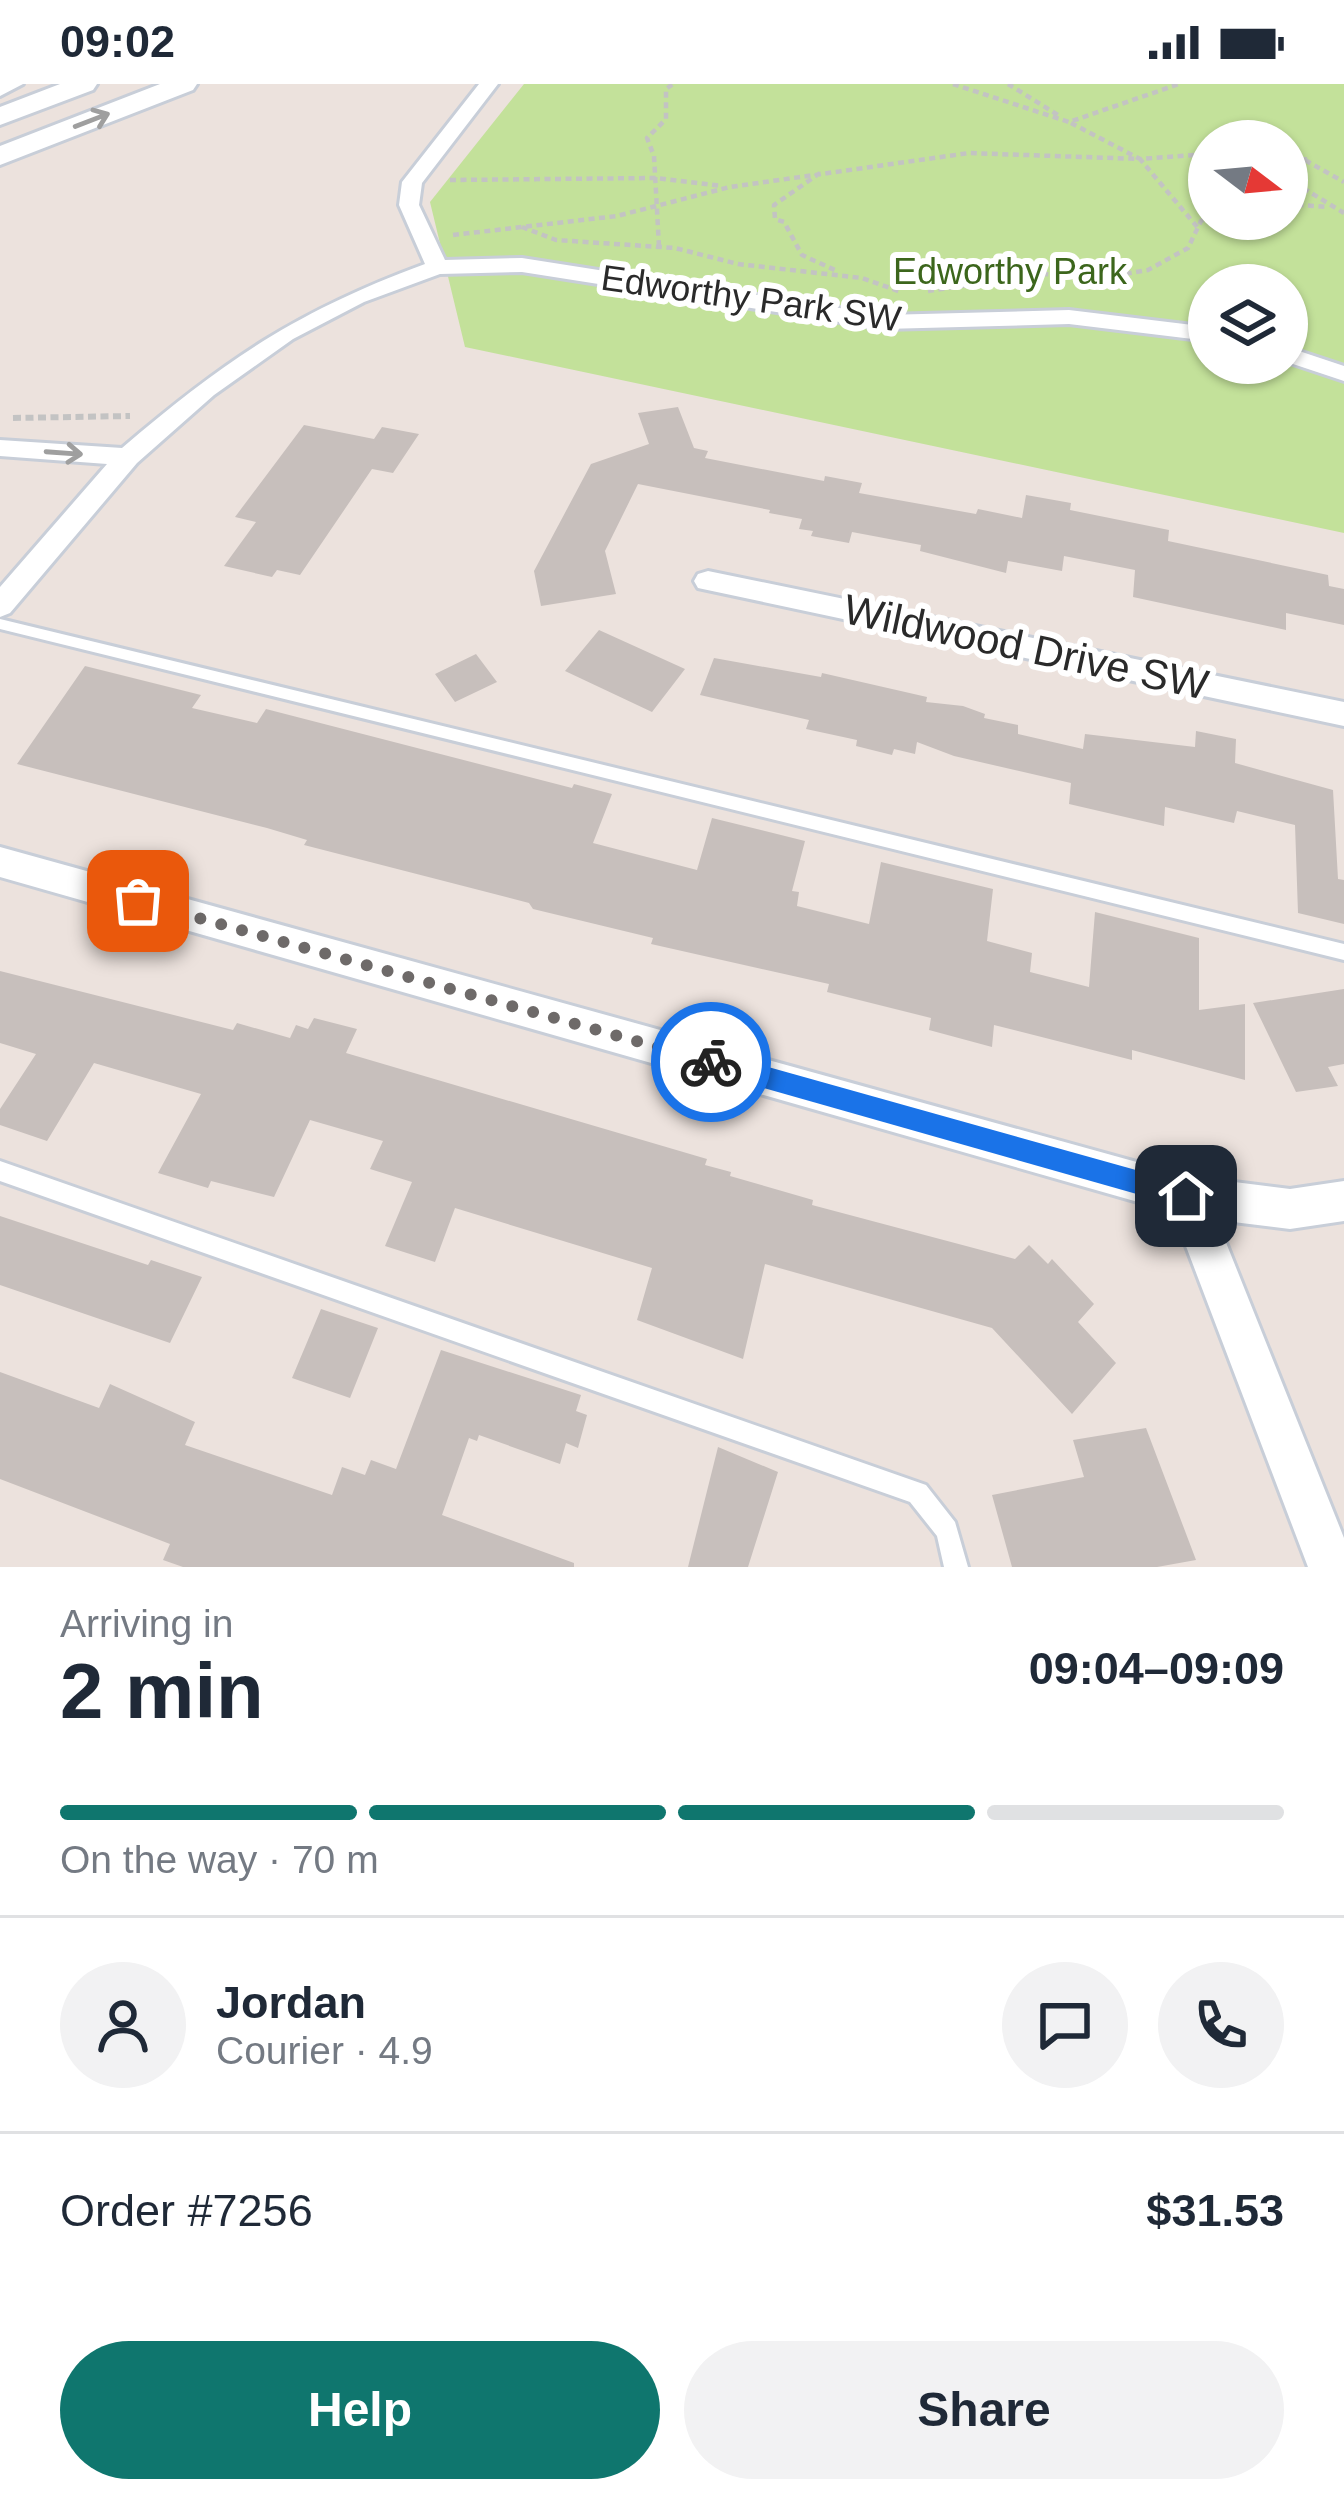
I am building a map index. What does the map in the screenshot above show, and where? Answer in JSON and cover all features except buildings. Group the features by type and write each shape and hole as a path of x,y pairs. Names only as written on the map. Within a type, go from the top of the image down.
{"main road":[{"path":"0,117 84,84"},
{"path":"0,156 184,84"}],"street":[{"path":"0,89 14,84"},
{"path":"437,267 409,206 412,182 489,84"},
{"name":"Edworthy Park SW","path":"0,605 137,450 205,390 285,334 356,297 437,267 522,265 884,322 1069,317 1188,331"},
{"path":"1308,361 1344,374"},
{"path":"0,448 137,450"},
{"name":"Wildwood Drive SW","path":"708,581 1344,714"},
{"path":"0,862 1186,1196 1290,1209 1344,1201"},
{"path":"1186,1196 1333,1567"}],"lane":[{"path":"0,624 1344,952"},
{"path":"0,1172 918,1493 947,1530 956,1567"}],"path":[{"path":"659,246 647,138 666,119 666,89 674,84"},
{"path":"953,84 1070,122 1179,84"},
{"path":"1008,84 1140,159 1188,216"},
{"path":"422,238 617,216 730,187 969,153 1140,159 1188,156"},
{"path":"1308,159 1344,182"},
{"path":"821,172 773,205 775,219 784,222 788,240 803,258 900,292 1043,274 1100,278 1148,270 1188,248 1192,240"},
{"path":"412,182 655,178 730,187"},
{"path":"1308,191 1339,212"},
{"path":"1308,207 1339,212"},
{"path":"521,227 556,240 659,246 738,263 862,278"},
{"path":"0,418 130,416 137,450"}],"green space":[{"name":"Edworthy Park","path":"524,84 1344,84 1344,533 465,347 430,202"}],"way so far":[{"path":"138,901 711,1062"}],"route":[{"path":"711,1062 1186,1196"}]}
